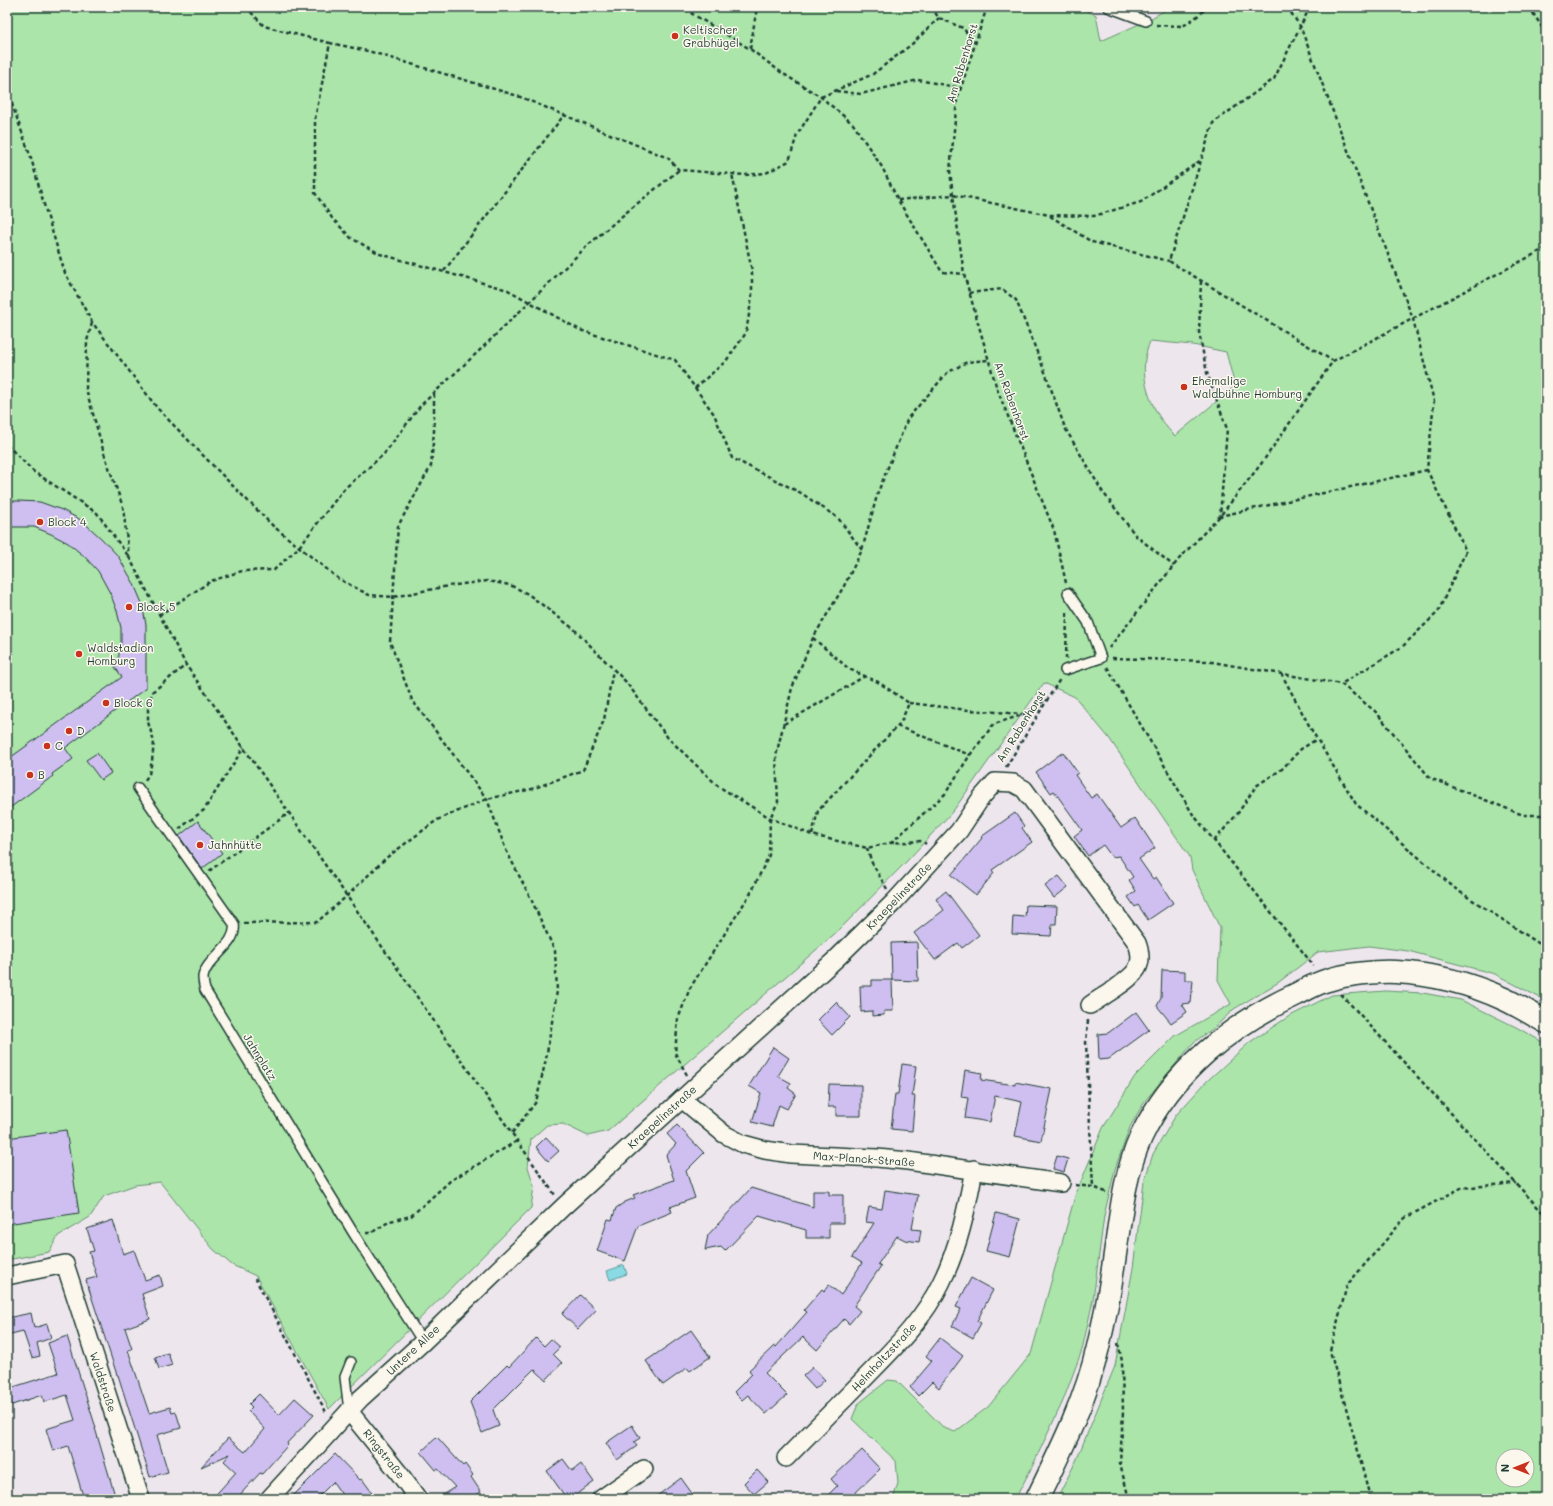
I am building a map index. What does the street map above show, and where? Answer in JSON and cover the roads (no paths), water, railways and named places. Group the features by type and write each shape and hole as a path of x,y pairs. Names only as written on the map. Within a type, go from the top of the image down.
{"street":[{"name":"Kraepelinstraße","path":"563,1207 837,958 894,902 959,831 981,798 995,782 1013,783 1024,789 1137,943 1141,960 1132,976 1090,1005"},
{"path":"1037,1499 1068,1433 1082,1398 1098,1348 1115,1256 1122,1198 1130,1165 1141,1137 1156,1109 1178,1080 1200,1057 1245,1022 1282,1001 1328,980 1364,973 1395,972 1421,975 1464,984 1505,1000 1546,1022"},
{"name":"Max-Planck-Straße","path":"688,1093 724,1134 743,1144 791,1154 877,1158 974,1169 1061,1183"},
{"name":"Helmholtzstraße","path":"786,1458 899,1344 922,1316 941,1284 957,1246 967,1209 974,1169"},
{"name":"Untere Allee","path":"269,1499 349,1411 563,1207"},
{"name":"Waldstraße","path":"7,1276 64,1264 141,1499"},
{"name":"Ringstraße","path":"349,1411 418,1499"},
{"path":"602,1499 644,1470"}],"lane":[{"path":"1108,7 1146,21"},
{"path":"1065,670 1101,658 1088,622 1068,593"},
{"name":"Jahnplatz","path":"138,788 234,924 235,930 233,937 205,970 203,978 205,990 354,1234 423,1342"},
{"path":"349,1411 345,1377 351,1362"}],"water":[{"path":"624,1265 627,1274 610,1280 607,1271"}],"place":[{"name":"Keltischer Grabhügel","path":"675,36"},
{"name":"Ehemalige Waldbühne Homburg","path":"1184,387"},
{"name":"Block 4","path":"40,522"},
{"name":"Block 5","path":"129,607"},
{"name":"Waldstadion Homburg","path":"79,654"},
{"name":"Block 6","path":"106,703"},
{"name":"D","path":"69,731"},
{"name":"C","path":"47,746"},
{"name":"B","path":"30,775"},
{"name":"Jahnhütte","path":"200,845"}]}
